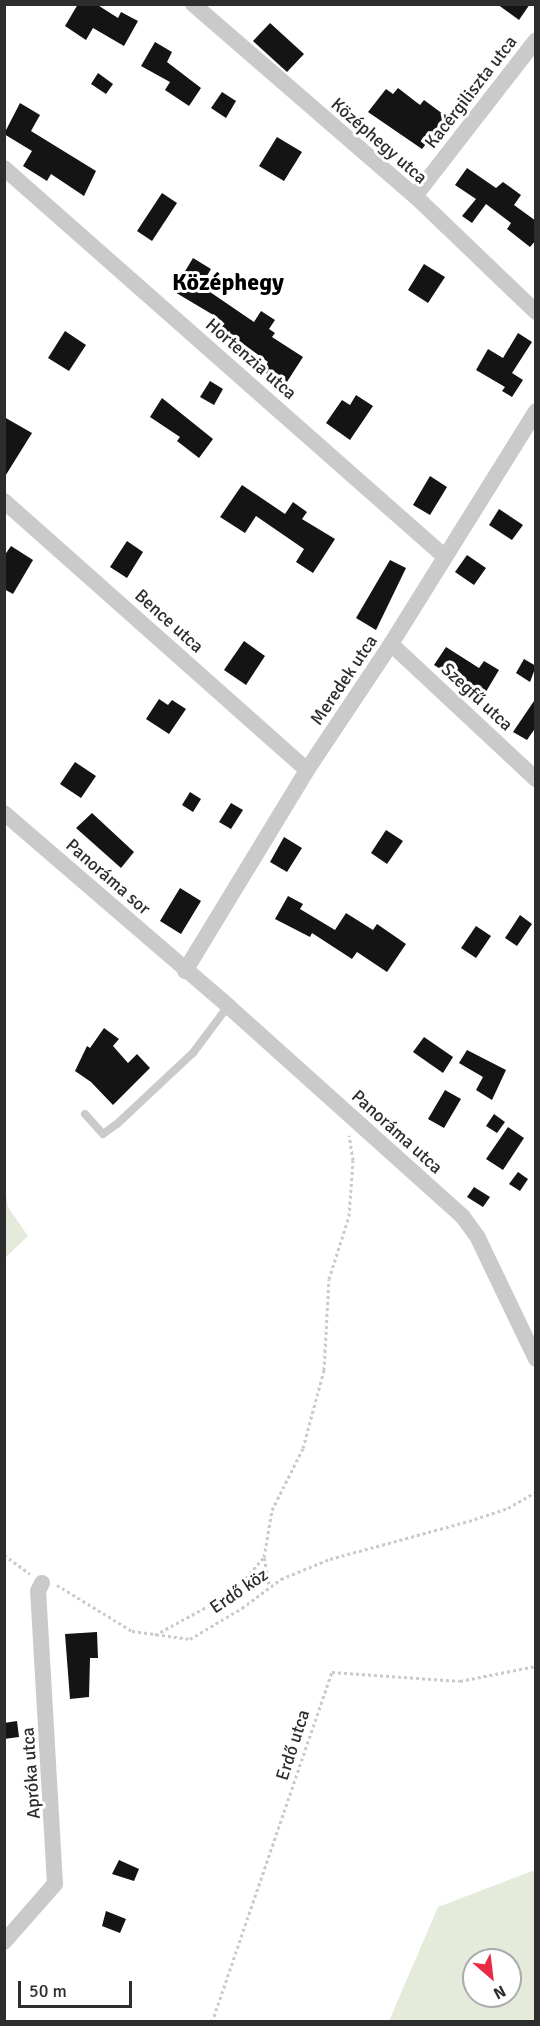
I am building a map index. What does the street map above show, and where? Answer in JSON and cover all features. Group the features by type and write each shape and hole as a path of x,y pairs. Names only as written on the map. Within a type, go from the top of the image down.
{"street":[{"name":"Középhegy utca","path":"193,4 415,196 536,312"},
{"name":"Kacérgiliszta utca","path":"415,196 536,40"},
{"name":"Hortenzia utca","path":"4,168 444,556"},
{"name":"Meredek utca","path":"185,971 307,770 391,644 536,411"},
{"name":"Bence utca","path":"4,501 307,770"},
{"name":"Szegfű utca","path":"391,644 536,779"},
{"name":"Panoráma sor","path":"4,813 185,971"},
{"name":"Panoráma utca","path":"185,971 228,1006 463,1217 477,1236 536,1359"},
{"name":"Apróka utca","path":"4,1942 55,1884 38,1591 42,1583"}],"lane":[{"path":"85,1114 103,1134 117,1124 193,1053 228,1006"}],"path":[{"path":"269,1584 264,1557 272,1510 303,1448 324,1370 329,1279 349,1216 353,1160 344,1110"},
{"name":"Erdő köz","path":"4,1555 42,1583 54,1583 132,1631 190,1639 242,1608 269,1584 330,1559 508,1508 536,1492"},
{"path":"155,1635 234,1592 264,1557"},
{"name":"Erdő utca","path":"212,2022 332,1672 460,1681 536,1666"}],"green space":[{"path":"5,1188 8,1207 28,1236 5,1258"},
{"path":"535,1870 535,2021 389,2021 438,1907"}],"building":[{"path":"78,4 96,4 118,18 121,12 138,21 124,46 93,28 86,40 65,26"},
{"path":"497,4 530,4 519,20"},
{"path":"270,23 304,54 287,72 253,41"},
{"path":"155,42 172,52 167,62 201,88 189,106 165,90 170,82 141,66"},
{"path":"98,73 113,84 106,94 91,84"},
{"path":"398,88 420,105 424,100 447,117 422,149 368,112 386,89 393,94"},
{"path":"222,92 236,101 226,118 211,108"},
{"path":"20,103 40,115 31,131 96,171 84,196 51,174 47,181 23,166 32,151 4,134"},
{"path":"277,137 302,152 284,181 259,166"},
{"path":"467,168 496,188 503,182 521,195 514,205 536,221 536,240 530,247 507,229 511,223 486,204 472,223 462,216 476,199 455,185"},
{"path":"162,193 177,203 152,241 137,231"},
{"path":"193,258 211,269 202,284 210,292 254,322 261,311 275,320 269,329 275,333 272,337 303,357 285,385 262,371 268,362 212,321 215,316 173,291"},
{"path":"424,264 445,277 428,303 408,290"},
{"path":"65,331 86,345 69,371 48,358"},
{"path":"518,333 532,342 512,373 523,380 512,397 502,391 505,387 476,370 488,349 503,358"},
{"path":"210,381 223,389 214,405 200,397"},
{"path":"356,395 373,406 350,440 326,423 342,400 350,405"},
{"path":"162,398 213,439 199,458 177,441 180,437 150,417"},
{"path":"4,417 32,433 4,478"},
{"path":"430,476 447,487 430,515 413,505"},
{"path":"242,485 285,514 293,502 307,512 302,519 335,539 313,573 296,562 304,549 256,516 245,533 220,517"},
{"path":"499,509 523,525 512,540 489,525"},
{"path":"127,541 143,552 127,578 110,567"},
{"path":"11,546 33,560 13,594 4,589 4,556"},
{"path":"467,555 486,568 474,585 455,572"},
{"path":"390,560 406,568 376,630 356,618"},
{"path":"244,641 265,656 246,685 224,670"},
{"path":"446,647 479,668 484,661 499,670 484,695 434,665"},
{"path":"524,659 536,666 530,682 516,673"},
{"path":"536,698 536,727 527,740 513,732"},
{"path":"159,699 168,705 172,700 186,709 169,734 146,719"},
{"path":"75,762 96,776 81,798 60,784"},
{"path":"190,792 201,799 193,812 182,805"},
{"path":"231,803 243,810 231,829 219,822"},
{"path":"92,813 134,852 121,868 76,828"},
{"path":"386,830 403,841 387,864 371,853"},
{"path":"284,837 302,848 287,872 270,862"},
{"path":"180,888 201,901 181,934 160,921"},
{"path":"288,896 303,904 300,909 335,930 346,913 373,930 377,924 406,944 387,972 357,952 352,959 312,933 310,937 275,919"},
{"path":"520,915 532,924 517,946 505,938"},
{"path":"476,926 491,936 476,958 461,948"},
{"path":"104,1028 119,1039 113,1046 128,1063 137,1054 150,1068 113,1105 91,1082 75,1071 87,1046 90,1048"},
{"path":"424,1037 453,1057 443,1073 413,1052"},
{"path":"467,1050 506,1070 492,1100 476,1090 483,1077 459,1063"},
{"path":"445,1090 461,1099 444,1128 428,1119"},
{"path":"494,1114 505,1122 497,1133 486,1126"},
{"path":"508,1127 524,1138 503,1170 486,1159"},
{"path":"518,1172 528,1179 520,1191 509,1184"},
{"path":"474,1187 490,1197 483,1207 467,1197"},
{"path":"97,1632 98,1658 90,1658 89,1697 70,1699 65,1634"},
{"path":"17,1721 19,1737 4,1739 4,1723"},
{"path":"119,1860 139,1869 134,1881 112,1874"},
{"path":"106,1911 126,1919 120,1933 102,1926"}],"district":[{"name":"Középhegy","path":"228,283"}]}
